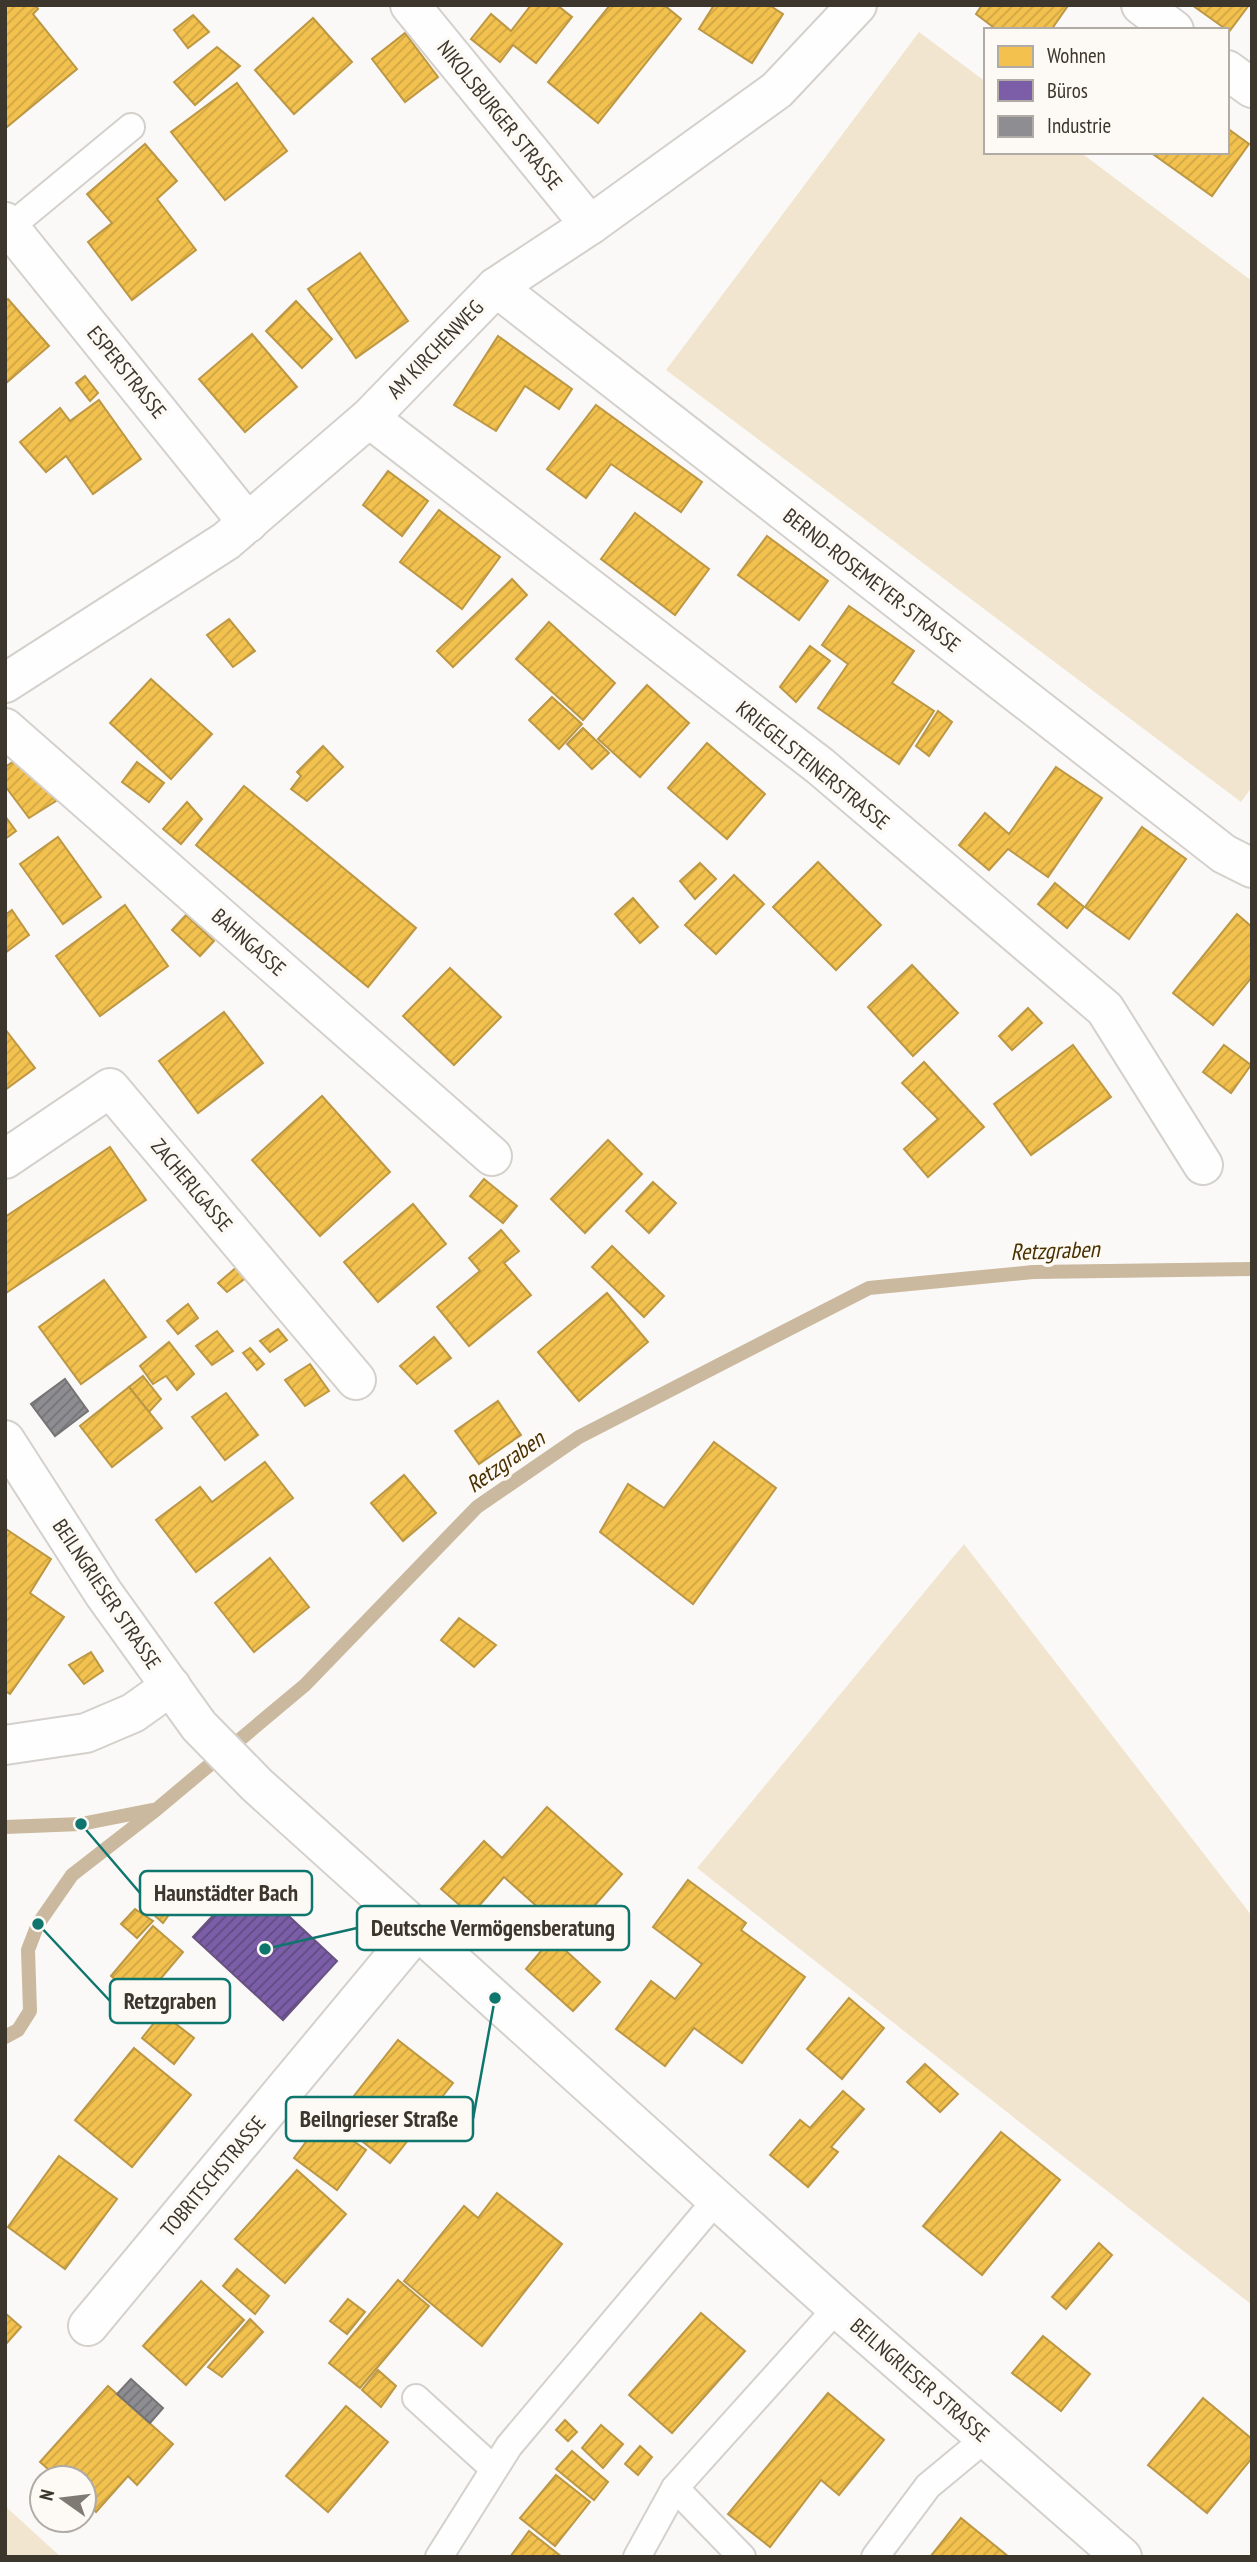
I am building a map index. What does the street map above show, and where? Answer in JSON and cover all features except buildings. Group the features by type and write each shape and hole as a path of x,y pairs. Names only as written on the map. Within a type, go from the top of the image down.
{"street":[{"name":"NIKOLSBURGER STRASSE","path":"410,5 590,225"},
{"name":"AM KIRCHENWEG","path":"5,683 226,541 369,418 496,287 590,225 776,90 857,5"},
{"path":"1141,5 1171,28"},
{"path":"1229,71 1252,88"},
{"name":"ESPERSTRASSE","path":"8,225 248,523"},
{"name":"BERND-ROSEMEYER-STRASSE","path":"496,287 1224,854 1252,868"},
{"name":"KRIEGELSTEINERSTRASSE","path":"369,418 820,766 1105,1009 1203,1165"},
{"name":"BAHNGASSE","path":"5,728 492,1156"},
{"name":"ZACHERLGASSE","path":"5,1159 110,1088 356,1380"},
{"name":"BEILNGRIESER STRASSE","path":"5,1440 104,1594 199,1726 257,1784 837,2308 1122,2557"},
{"path":"5,1745 86,1733 133,1713 171,1686"},
{"name":"TOBRITSCHSTRASSE","path":"88,2326 418,1929"}],"lane":[{"path":"8,225 131,127"},
{"path":"439,2557 509,2446 717,2199"},
{"path":"638,2557 675,2488 837,2308"},
{"path":"416,2398 494,2469"},
{"path":"875,2557 929,2486 986,2438"},
{"path":"675,2488 742,2557"}],"shaded area":[{"path":"919,32 984,81 984,154 1083,154 1252,281 1252,787 1241,802 666,370"},
{"path":"964,1544 1252,1916 1252,2305 697,1868"},
{"path":"5,2506 28,2527 28,2534 36,2534 61,2557 5,2557"}],"waterway":[{"name":"Retzgraben","path":"5,2037 18,2030 30,2011 28,1950 38,1924 72,1875 157,1809 305,1685 477,1507 579,1437 869,1288 1033,1272 1252,1269"},
{"path":"5,1827 81,1824 152,1810"}],"place":[{"name":"Haunstädter Bach","path":"81,1824"},
{"name":"Retzgraben","path":"38,1924"},
{"name":"Deutsche Vermögensberatung","path":"265,1949"},
{"name":"Beilngrieser Straße","path":"495,1998"}]}
